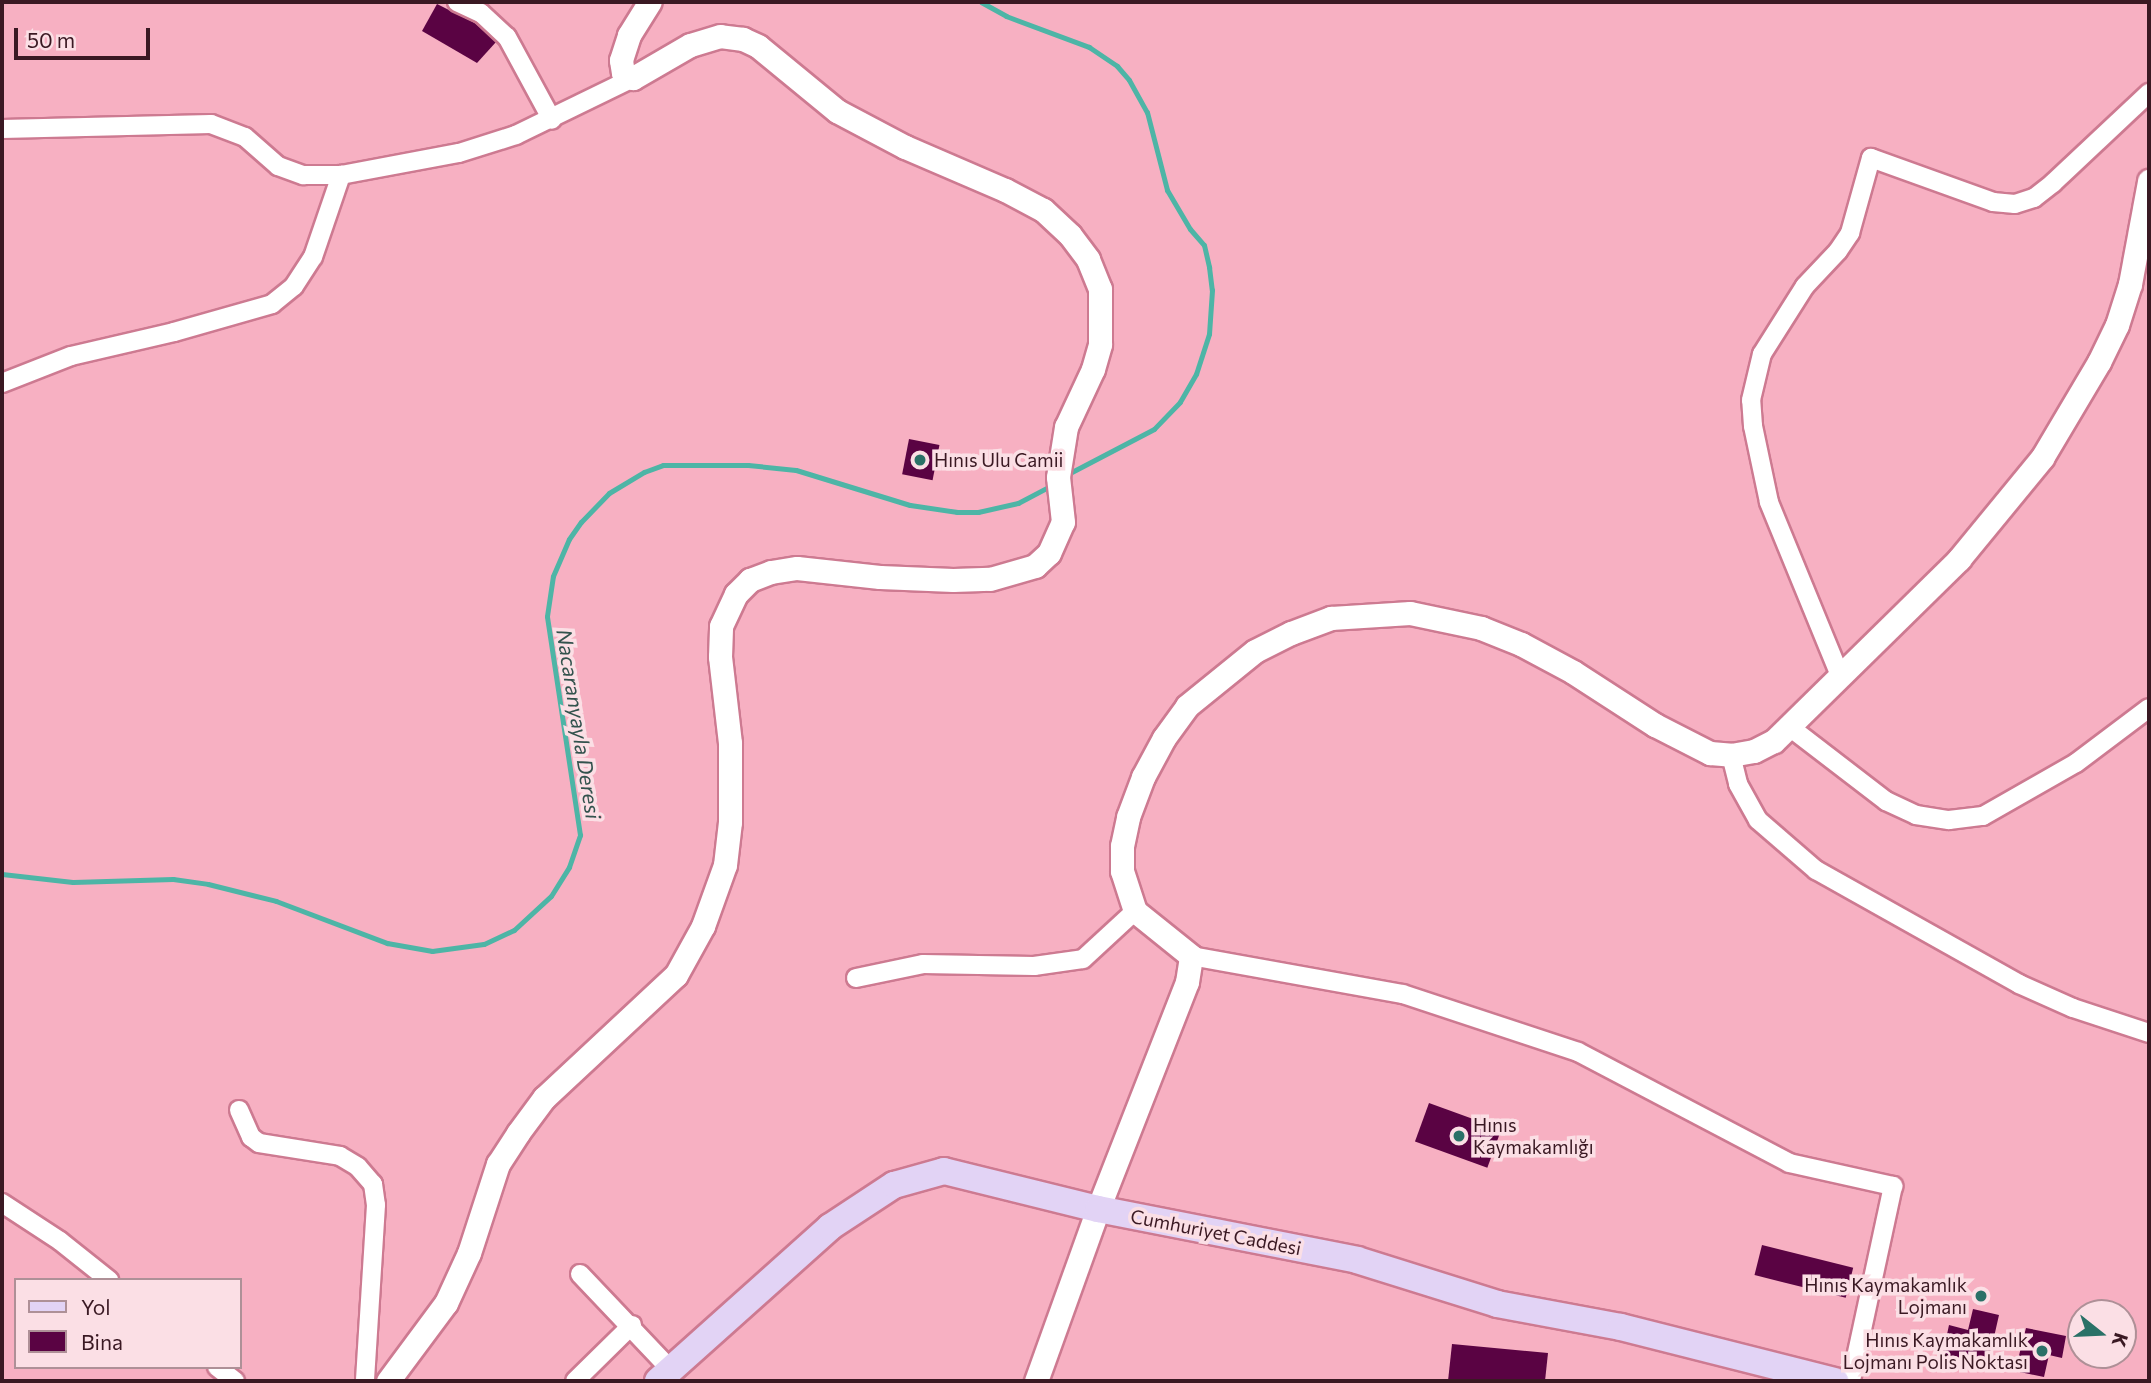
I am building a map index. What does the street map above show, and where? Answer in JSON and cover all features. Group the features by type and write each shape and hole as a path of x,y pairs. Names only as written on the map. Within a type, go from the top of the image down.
{"main road":[{"name":"Cumhuriyet Caddesi","path":"665,1375 830,1227 894,1185 944,1171 1098,1209 1357,1259 1497,1304 1621,1328 1835,1381"}],"street":[{"path":"457,2 481,13 507,37 552,120"},
{"path":"633,78 623,73 621,60 629,35 650,2"},
{"path":"2,128 211,124 245,137 278,166 303,174 341,175 459,153 552,120 690,45 720,36 743,39 758,46 802,84 856,121 1043,210 1070,235 1088,259 1100,289 1100,344 1093,369 1066,427 1058,477 1063,522 1049,552 1035,566 990,579 953,580 880,577 797,568 771,572 750,580 736,594 720,626 720,657 730,743 730,797 725,865 715,899 691,953 676,975 544,1098 517,1133 498,1164 469,1253 446,1303 388,1381"},
{"path":"1839,673 1769,502 1753,426 1751,400 1762,354 1805,286 1838,251 1850,233 1871,158 1993,202 2015,204 2034,198 2053,183 2149,93"},
{"path":"2,383 71,356 163,335 272,304 294,286 313,257 341,175"},
{"path":"1851,1381 1893,1186 1789,1163 1577,1052 1403,994 1191,956 1135,911 1122,870 1122,846 1128,817 1139,787 1164,738 1187,706 1255,651 1291,633 1331,618 1370,613 1410,613 1481,628 1521,644 1573,672 1655,725 1710,753 1731,755 1754,751 1774,741 1791,728 1839,673 1959,559 2042,458 2099,362 2117,325 2130,284 2149,181"},
{"path":"1791,728 1885,801 1916,815 1949,820 1983,816 2076,763 2149,708"},
{"path":"1731,755 1738,784 1758,820 1816,870 2030,989 2084,1012 2149,1033"},
{"path":"856,978 923,964 1034,966 1083,959 1135,911"},
{"path":"1036,1381 1098,1209 1187,982 1191,956"},
{"path":"239,1110 251,1137 259,1143 340,1156 358,1167 373,1184 376,1205 365,1381"},
{"path":"2,1203 60,1241 106,1278"},
{"path":"580,1274 632,1325 665,1375"},
{"path":"575,1381 632,1325"},
{"path":"220,1369 235,1381"}],"building":[{"path":"437,4 475,23 496,42 477,63 422,31"},
{"name":"Hınıs Ulu Camii","path":"909,439 939,445 933,480 902,474"},
{"name":"Hınıs Kaymakamlığı","path":"1429,1103 1501,1129 1487,1168 1415,1142"},
{"path":"1762,1245 1853,1268 1846,1298 1755,1275"},
{"name":"Hınıs Kaymakamlık Lojmanı","path":"1973,1309 1999,1315 1987,1368 1942,1358 1949,1325 1968,1330"},
{"name":"Hınıs Kaymakamlık Lojmanı Polis Noktası","path":"2026,1328 2066,1336 2062,1358 2049,1355 2044,1377 2015,1371"},
{"path":"1452,1344 1548,1353 1545,1381 1448,1381"}],"waterway":[{"name":"Nacaranyayla Deresi","path":"981,2 1006,16 1089,47 1117,66 1129,80 1147,112 1167,190 1190,229 1204,245 1209,267 1212,290 1209,334 1196,374 1180,402 1154,429 1064,476"},
{"name":"Nacaranyayla Deresi","path":"2,874 73,882 173,879 208,884 276,901 387,943 432,951 484,944 514,930 551,896 569,867 580,835 547,616 553,576 569,539 609,493 644,472 663,465 748,465 796,470 910,505 957,512 978,512 1018,503 1054,484"}],"place":[{"name":"Hınıs Ulu Camii","path":"920,460"},
{"name":"Hınıs Kaymakamlığı","path":"1459,1136"},
{"name":"Hınıs Kaymakamlık Lojmanı","path":"1981,1296"},
{"name":"Hınıs Kaymakamlık Lojmanı Polis Noktası","path":"2042,1351"}]}
